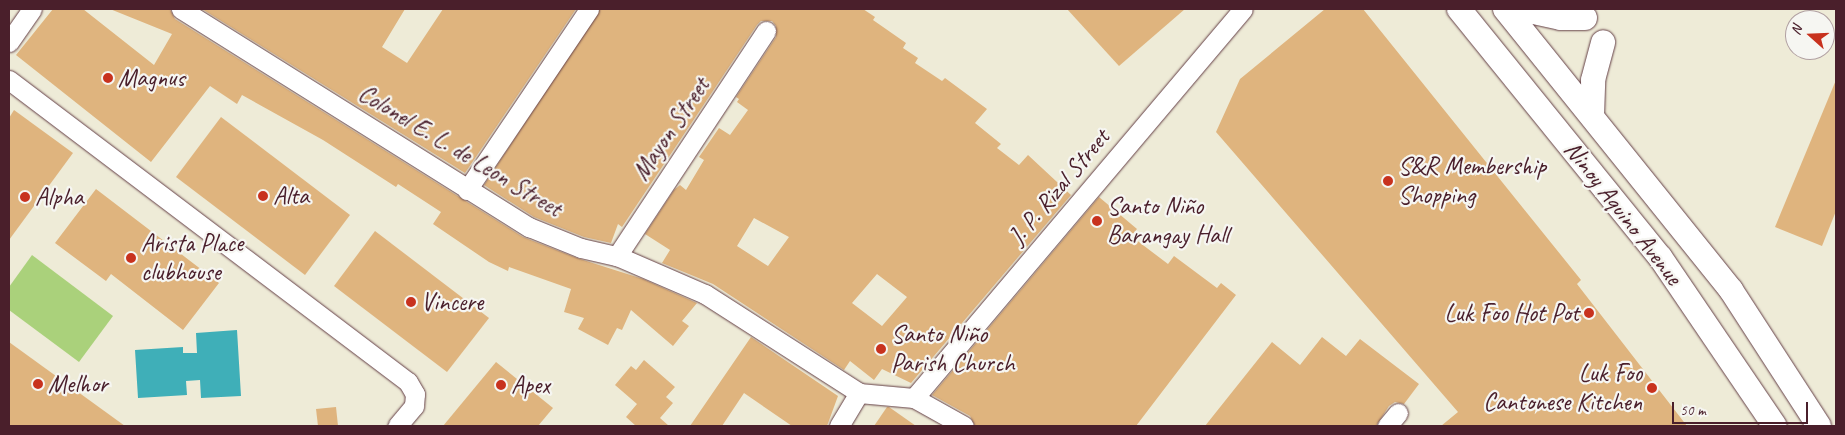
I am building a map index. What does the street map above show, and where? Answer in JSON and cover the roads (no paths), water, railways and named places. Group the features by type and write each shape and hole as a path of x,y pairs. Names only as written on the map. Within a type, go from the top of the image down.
{"main road":[{"name":"Ninoy Aquino Avenue","path":"1459,9 1660,257 1775,426"},
{"name":"Ninoy Aquino Avenue","path":"1505,9 1731,290 1820,426"},
{"path":"1520,9 1561,18 1585,18"},
{"path":"1592,116 1593,80 1604,42"}],"street":[{"path":"9,42 32,9"},
{"name":"Colonel E. L. de Leon Street","path":"181,9 529,228 581,248 617,256 705,294 859,392 914,398 964,426"},
{"path":"467,190 589,9"},
{"name":"J. P. Rizal Street","path":"914,398 1243,9"},
{"name":"Mayon Street","path":"617,256 766,31"},
{"path":"9,80 408,382 415,394 414,406 397,426"},
{"path":"839,426 859,392"}],"water":[{"path":"237,330 241,396 201,398 200,380 186,381 187,395 138,398 135,350 183,347 183,353 197,353 196,333"}],"place":[{"name":"Magnus","path":"108,78"},
{"name":"S&R Membership Shopping","path":"1388,181"},
{"name":"Alta","path":"263,196"},
{"name":"Alpha","path":"25,197"},
{"name":"Santo Niño Barangay Hall","path":"1097,221"},
{"name":"Arista Place clubhouse","path":"131,258"},
{"name":"Vincere","path":"411,302"},
{"name":"Luk Foo Hot Pot","path":"1589,313"},
{"name":"Santo Niño Parish Church","path":"881,349"},
{"name":"Melhor","path":"38,384"},
{"name":"Apex","path":"501,385"},
{"name":"Luk Foo Cantonese Kitchen","path":"1652,388"}]}
